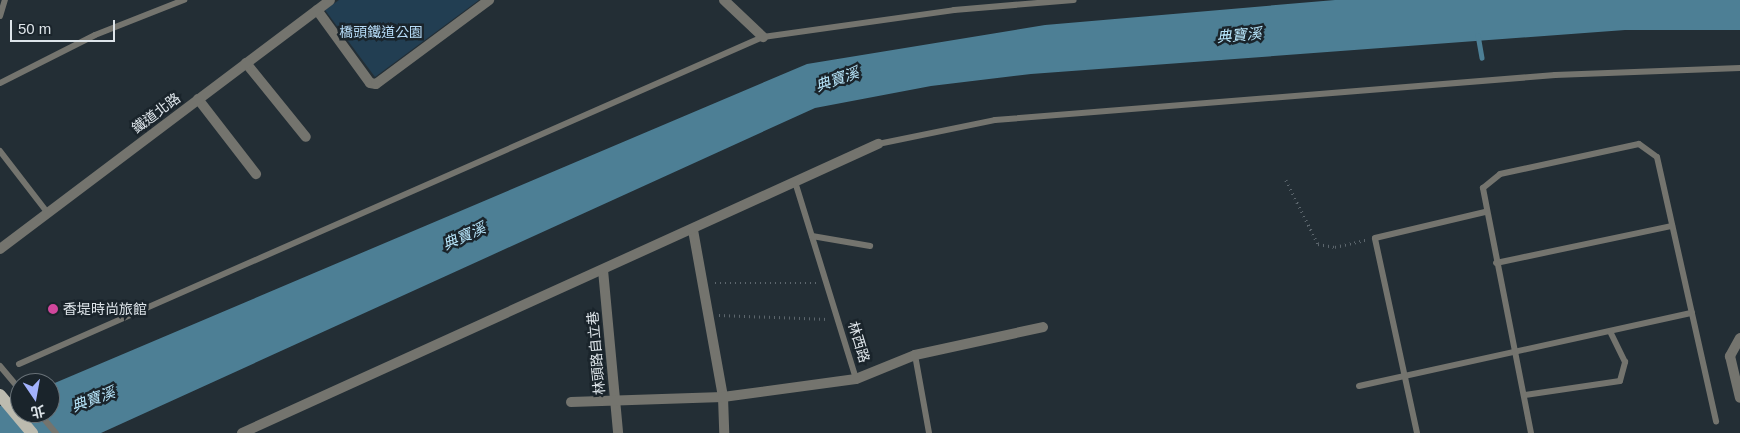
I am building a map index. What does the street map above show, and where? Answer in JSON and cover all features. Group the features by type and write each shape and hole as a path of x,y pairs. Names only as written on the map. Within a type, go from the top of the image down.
{"main road":[{"path":"0,395 32,433"}],"street":[{"name":"鐵道北路","path":"0,249 330,0"},
{"path":"317,10 370,83 376,84 489,0"},
{"path":"724,0 763,38"},
{"path":"246,63 306,138"},
{"path":"198,99 256,174"},
{"path":"242,433 796,185 878,144"},
{"path":"694,230 723,397 724,433"},
{"name":"林頭路自立巷","path":"603,270 618,433"},
{"path":"856,380 915,355 1043,327"},
{"path":"1740,338 1730,356 1740,398"},
{"name":"林西路","path":"571,402 614,398 723,397 856,380"}],"lane":[{"path":"0,15 6,0"},
{"path":"0,83 95,35 168,3 184,0"},
{"path":"18,364 763,38 954,10 1074,0"},
{"path":"878,144 995,120 1554,75 1740,68"},
{"path":"1531,433 1525,395 1485,212 1483,188 1500,174 1639,144 1657,157 1716,422"},
{"path":"0,151 48,212"},
{"name":"林西路","path":"796,185 856,380"},
{"path":"1417,433 1375,238 1485,212"},
{"path":"1496,263 1672,226"},
{"path":"812,236 870,246"},
{"path":"1359,386 1692,313"},
{"path":"1525,395 1620,381 1625,362 1610,331"},
{"path":"915,355 929,433"},
{"path":"2,368 10,378"},
{"path":"48,423 56,433"}],"path":[{"path":"1286,180 1318,244 1334,247 1375,238"},
{"path":"703,283 826,282"},
{"path":"708,314 838,319"}],"green space":[{"name":"橋頭鐵道公園","path":"339,0 479,0 375,77 325,10"}],"water":[{"name":"典寶溪","path":"1335,0 1740,0 1740,30 1625,30 1031,74 931,86 815,108 101,433 0,433 0,406 10,402 10,423 60,423 60,381 807,64 1045,25"}],"waterway":[{"path":"1478,35 1482,58"}],"place":[{"name":"香堤時尚旅館","path":"53,309"}]}
